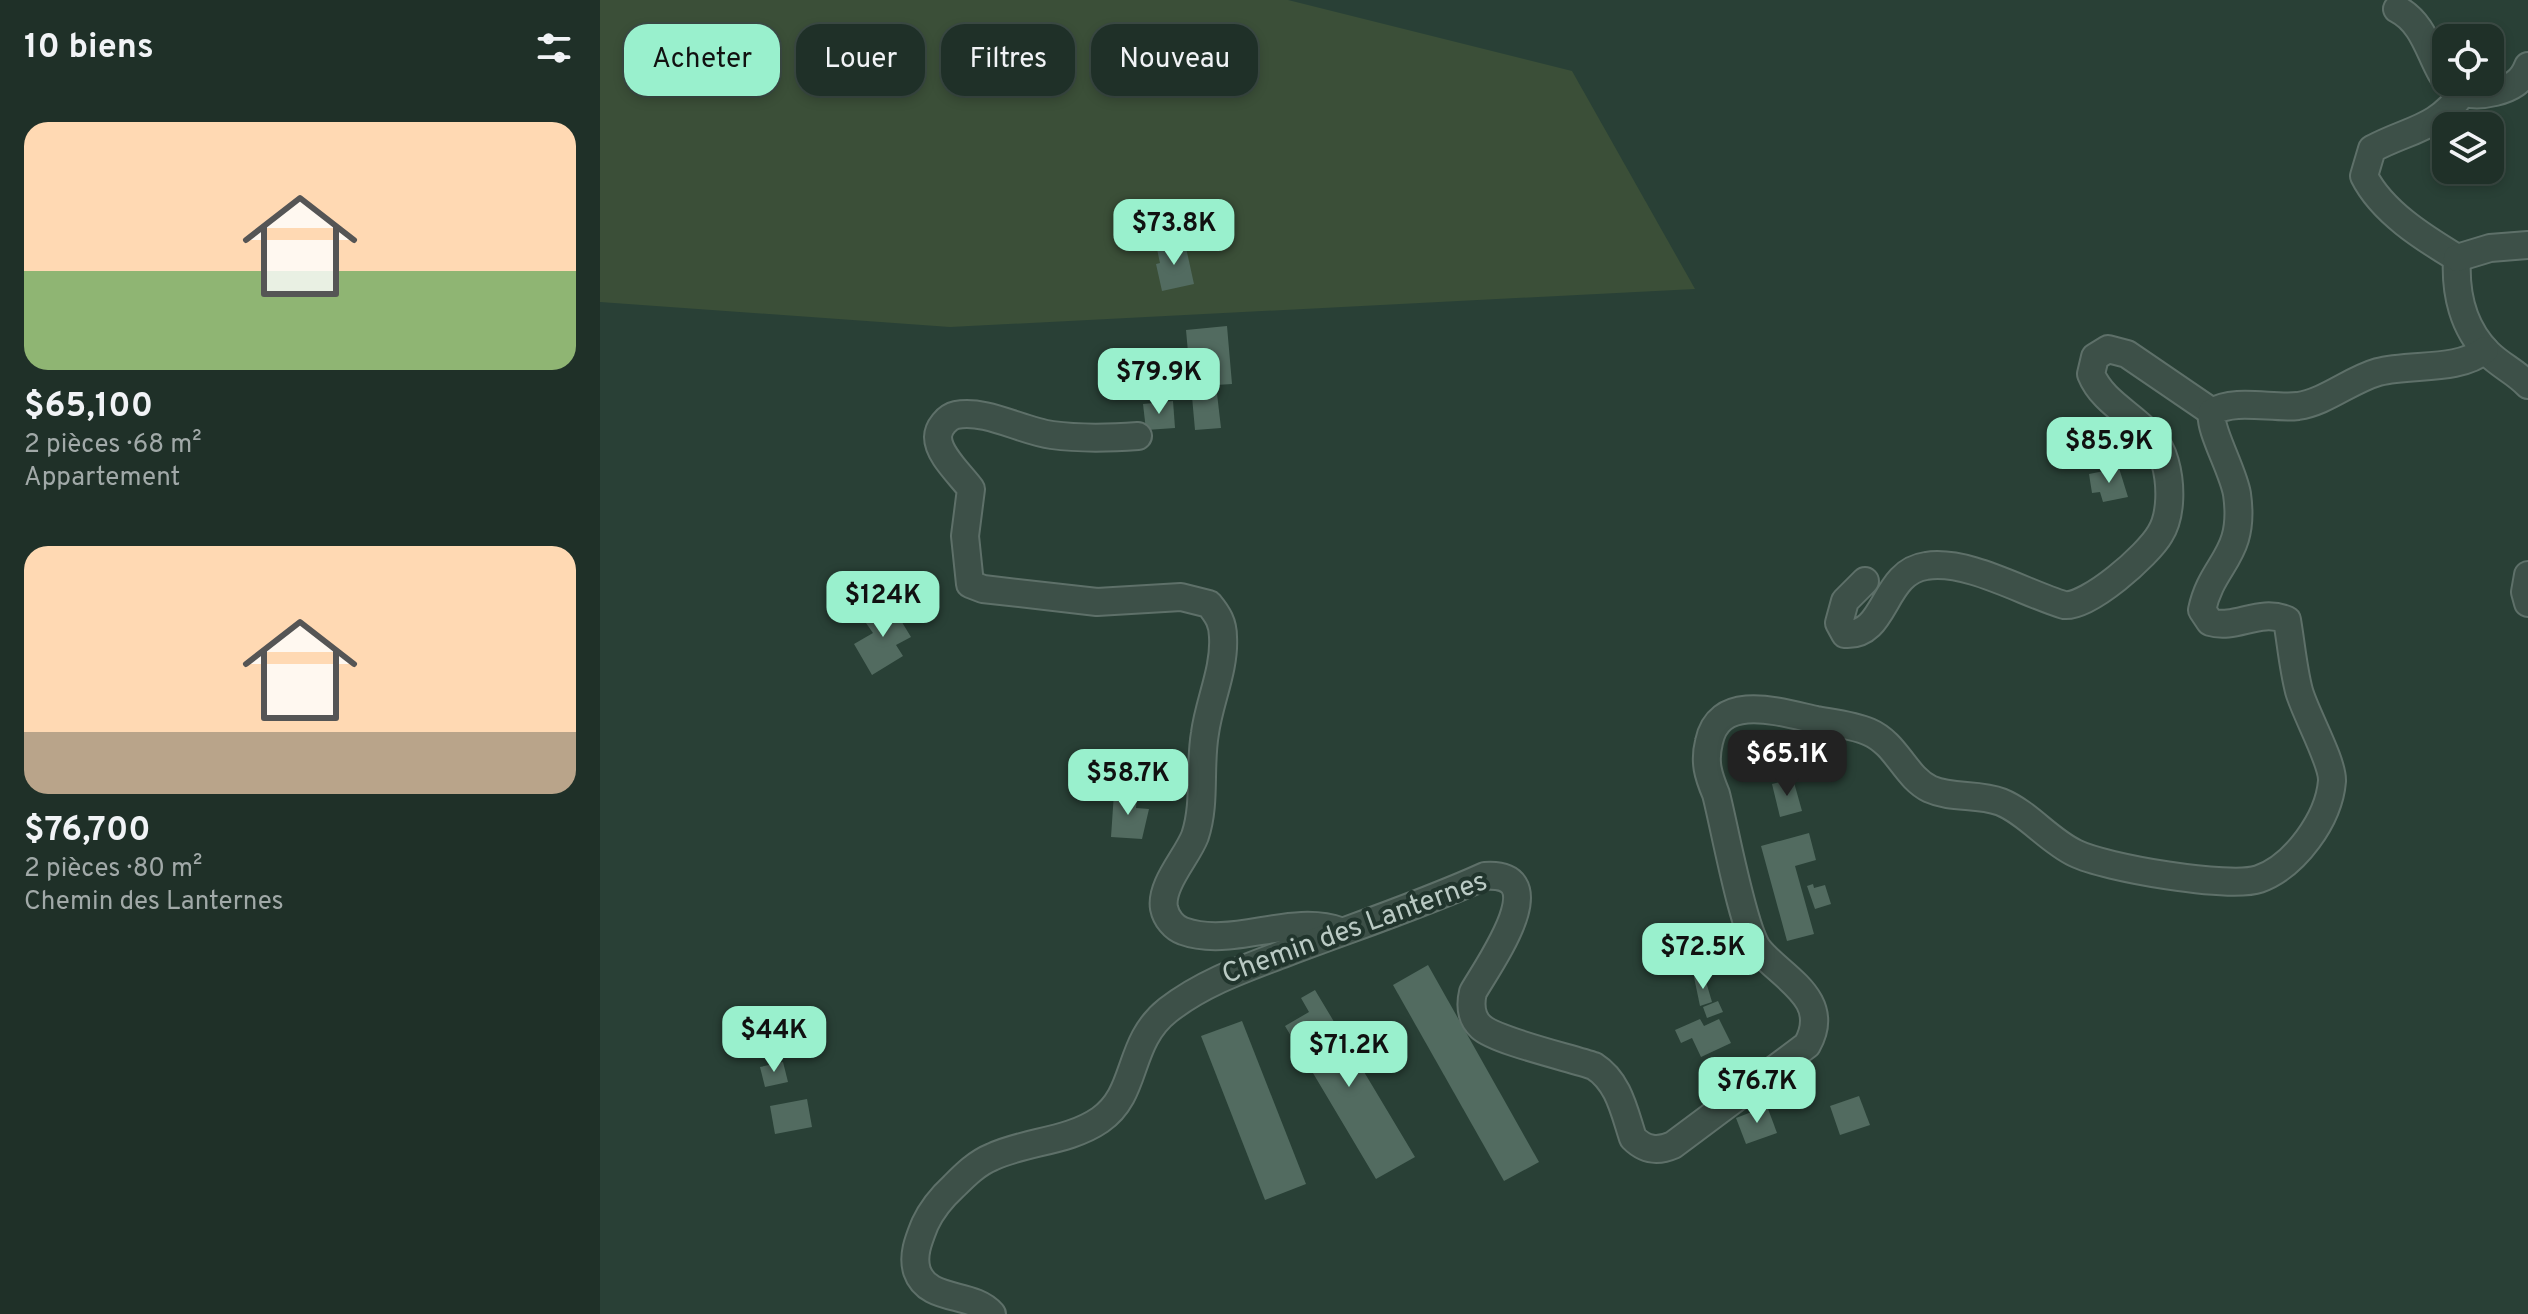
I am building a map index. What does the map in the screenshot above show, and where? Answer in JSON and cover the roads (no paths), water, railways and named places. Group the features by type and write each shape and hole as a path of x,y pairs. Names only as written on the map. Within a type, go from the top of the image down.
{"street":[{"path":"2397,9 2412,16 2432,49"},
{"path":"2504,89 2514,86 2528,66"},
{"path":"2457,258 2394,213 2370,189 2364,176 2372,149 2430,126 2448,113 2460,96"},
{"path":"2457,258 2490,248 2528,245"},
{"path":"2457,258 2458,292 2463,312 2485,350 2528,385"},
{"path":"1865,581 1845,601 1839,623 1845,634 1863,632 1872,625 1898,583 1917,568 1929,565 1961,569 2064,605 2080,604 2146,552 2161,533 2168,514 2168,476 2154,437 2094,380 2091,364 2097,354 2116,349 2127,354 2212,412 2228,406 2305,405 2347,383 2380,372 2460,362 2485,350"},
{"name":"Chemin des Lanternes","path":"992,1314 969,1298 935,1291 924,1283 917,1271 915,1253 930,1214 977,1165 992,1156 1073,1133 1104,1118 1123,1095 1140,1044 1166,1011 1211,982 1485,876 1495,876 1511,884 1516,891 1519,909 1473,992 1471,1001 1475,1020 1489,1033 1594,1066 1606,1073 1615,1085 1633,1138 1656,1150 1683,1138 1807,1045 1813,1034 1810,1006 1802,988 1754,943 1716,794 1707,771 1711,729 1719,717 1737,710 1781,712 1868,731 1897,752 1929,789 2005,803 2050,840 2077,855 2136,871 2257,880 2292,856 2326,809 2332,779 2299,691 2287,620 2265,614 2220,624 2210,622 2202,610 2206,594 2228,561 2237,537 2240,515 2232,467 2214,433 2212,412"},
{"path":"1138,436 1101,439 1053,435 982,416 954,415 942,424 938,437 944,453 971,489 965,536 970,584 983,589 1097,602 1181,597 1209,604 1221,621 1223,640 1205,732 1200,818 1188,851 1166,892 1163,907 1167,916 1183,931 1196,933 1255,933 1313,924 1341,932"},
{"path":"2528,575 2528,603"}]}
